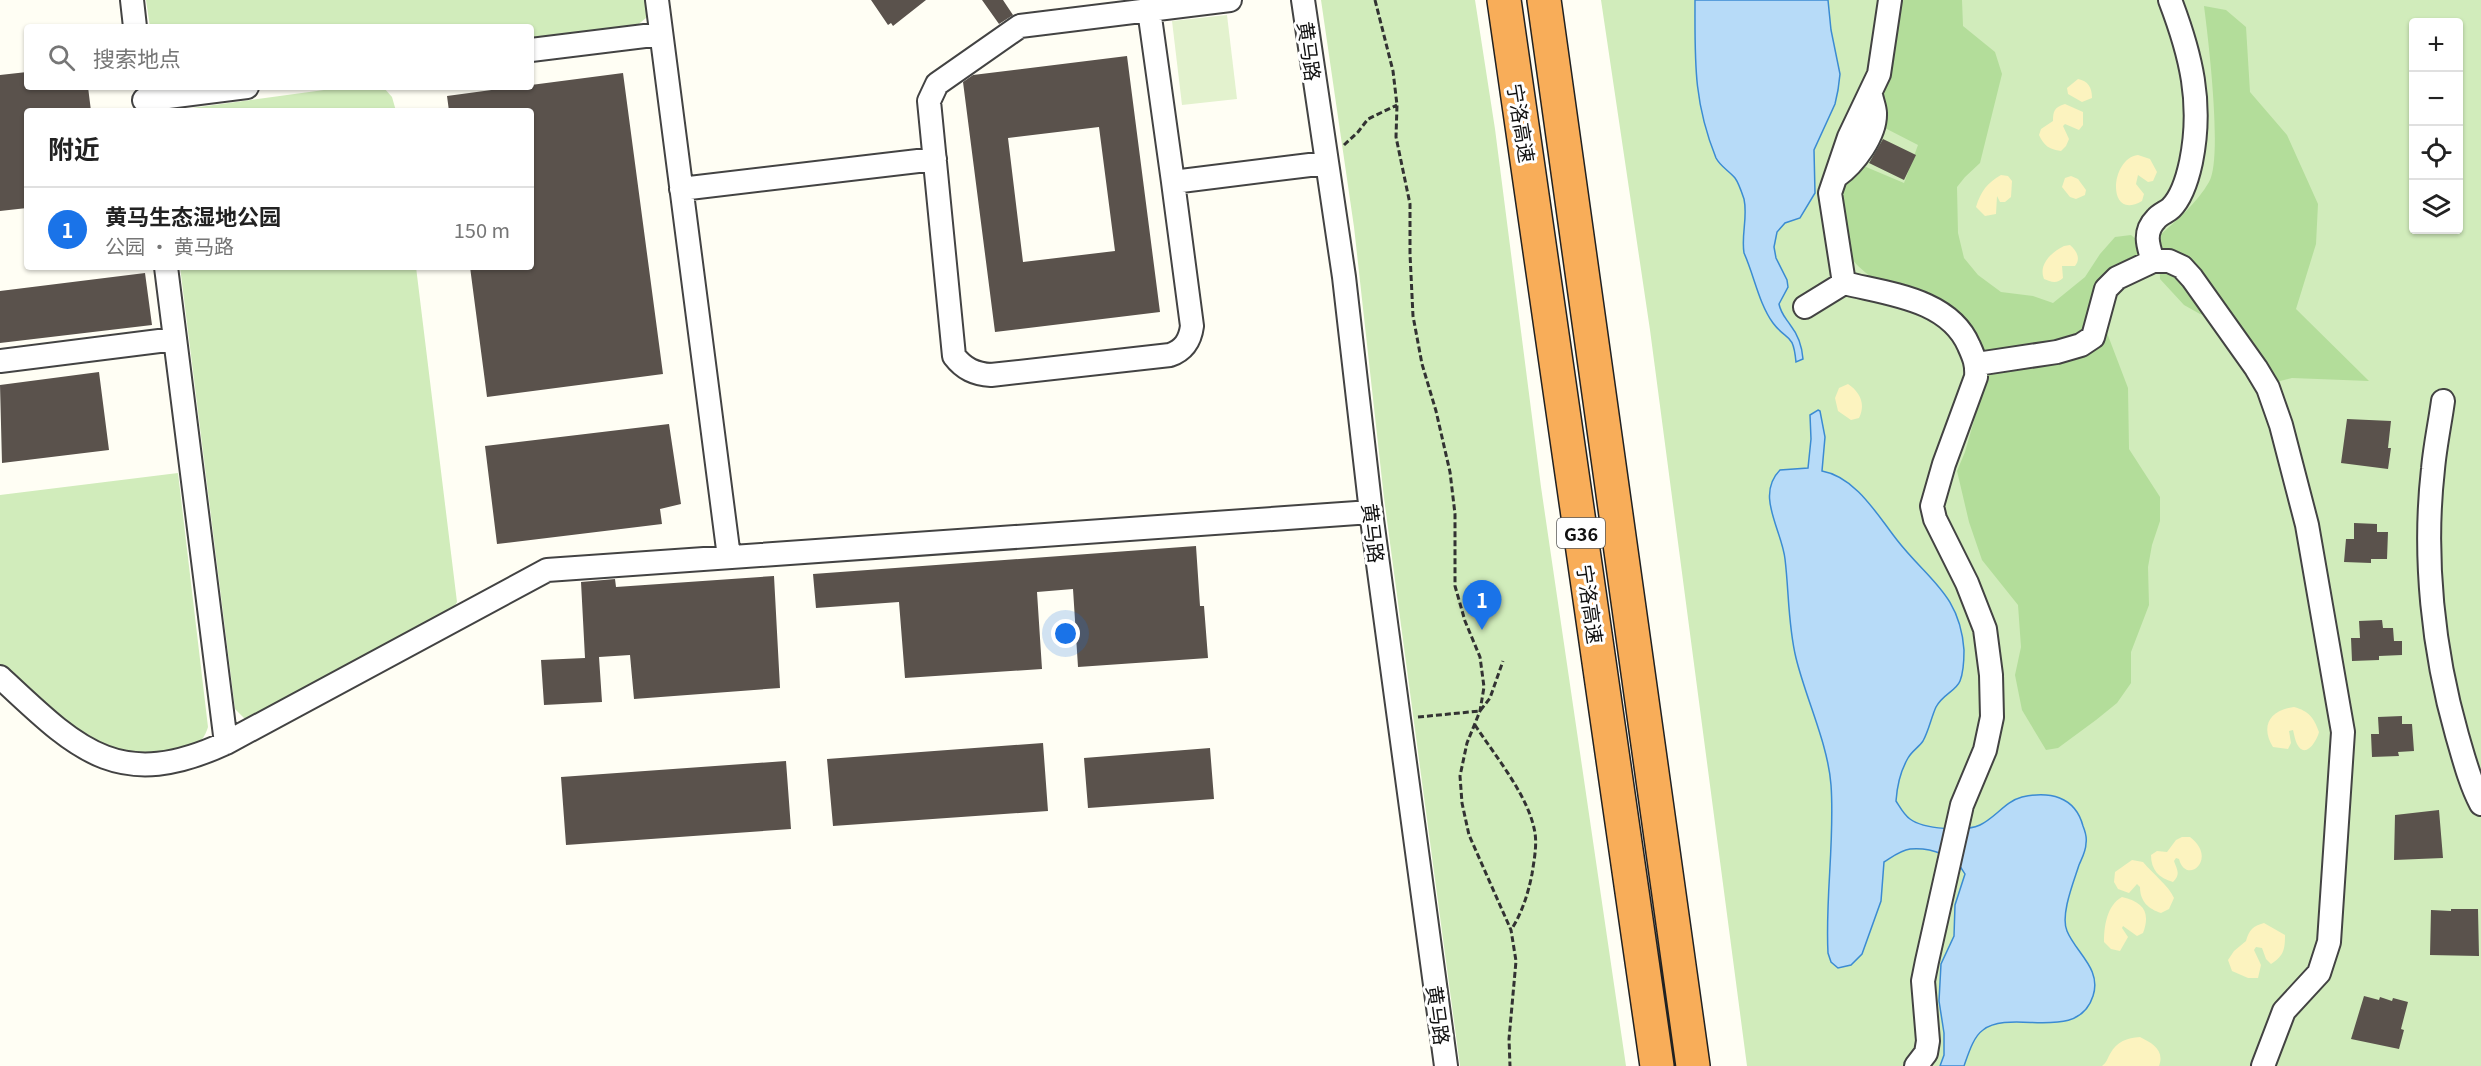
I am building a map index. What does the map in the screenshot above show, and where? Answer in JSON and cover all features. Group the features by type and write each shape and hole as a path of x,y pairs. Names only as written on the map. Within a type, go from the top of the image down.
{"highway":[{"name":"宁洛高速","path":"1504,0 1657,1066"},
{"name":"宁洛高速","path":"1544,0 1693,1066"}],"street":[{"path":"132,0 135,24"},
{"path":"657,0 729,557"},
{"path":"1149,10 1192,326 1191,334 1183,348 1170,355 984,375 969,370 954,356 929,101 937,84 1020,26 1149,10 1230,0"},
{"name":"黄马路","path":"1303,0 1344,277 1371,512 1446,1066"},
{"path":"1844,283 1830,193 1833,178 1848,168 1859,156 1873,126 1875,113 1871,95 1881,68 1890,0"},
{"path":"2153,261 2148,248 2147,232 2156,219 2172,207 2184,185 2191,162 2196,125 2196,85 2190,55 2170,0"},
{"path":"534,50 661,33"},
{"path":"144,99 221,90"},
{"path":"1173,182 1325,157"},
{"path":"681,189 935,159"},
{"path":"1977,364 2057,352 2081,345 2092,337 2106,289 2117,278 2153,261 2169,261 2182,267 2192,278 2268,388 2281,425 2307,525 2343,732 2329,942 2319,973 2284,1011 2262,1066"},
{"path":"166,270 226,743"},
{"path":"1805,307 1844,283 1933,307 1953,321 1967,341 1977,364 1976,377 1944,464 1932,506 1935,519 1967,583 1985,629 1991,675 1992,717 1985,750 1962,805 1927,960 1923,981 1928,1041 1926,1053 1916,1066"},
{"path":"0,361 175,339"},
{"path":"2443,401 2433,470 2430,552 2437,647 2451,713 2473,789 2481,804"},
{"path":"0,677 49,723 77,744 106,759 122,763 155,765 191,757 226,743 547,570 1371,512"}],"path":[{"path":"1375,0 1393,71 1397,105 1396,137 1410,204 1413,316 1422,364 1450,472 1455,514 1455,586 1465,621 1480,657 1484,687 1480,711 1467,743 1460,776 1462,803 1469,835 1511,930 1516,961 1509,1040 1510,1066"},
{"path":"1325,157 1349,142 1368,119 1397,105"},
{"path":"1398,719 1480,711 1490,698 1503,661"},
{"path":"1475,725 1521,796 1531,818 1535,835 1529,890 1518,920 1511,930"}],"green space":[{"path":"146,0 650,0 646,18 635,27 534,41 534,24 150,24"},
{"path":"1321,0 1475,0 1495,129 1541,487 1626,1066 1460,1066 1384,498 1354,227"},
{"path":"1601,0 2481,0 2481,1066 1747,1066 1650,330"},
{"path":"1896,0 1962,0 1963,26 1995,52 2002,74 1980,163 1957,187 1958,233 1964,258 1978,275 2001,292 2033,296 2053,303 2085,277 2115,237 2131,235 2138,241 2144,255 2096,304 2128,388 2129,449 2160,497 2160,521 2148,567 2149,605 2131,652 2131,683 2117,703 2058,748 2046,750 2022,710 2015,675 2021,647 2018,605 1982,560 1969,522 1957,471 1977,410 1971,334 1916,306 1876,281 1846,252 1840,237 1841,181 1859,164 1904,183 1918,145 1883,127 1878,100"},
{"path":"2204,6 2226,10 2246,27 2250,92 2287,135 2318,204 2316,244 2296,309 2369,381 2292,378 2272,383 2231,323 2200,314 2184,305 2160,279 2159,236 2199,197 2209,182 2213,169 2215,124"},
{"path":"1227,15 1237,99 1182,105 1172,21"},
{"path":"324,90 386,90 392,97 395,108 192,108"},
{"path":"180,270 416,270 457,602 452,611 250,720 244,718 235,709"},
{"path":"178,473 208,727 198,743 183,750 150,754 122,751 83,735 48,710 0,669 0,495"}],"sand":[{"path":"2078,79 2089,85 2092,98 2082,102 2068,94 2067,88"},
{"path":"2065,104 2083,112 2083,125 2079,130 2065,124 2063,126 2069,139 2061,151 2047,146 2039,135 2041,129 2053,121 2056,108"},
{"path":"2138,155 2150,159 2157,172 2153,181 2148,182 2138,175 2136,184 2144,194 2142,201 2130,205 2122,203 2118,196 2117,176 2129,159"},
{"path":"2001,175 2008,176 2012,181 2011,197 2005,202 2000,202 1997,196 1996,214 1985,216 1976,207 1978,201 1985,188"},
{"path":"2071,176 2078,179 2086,190 2085,195 2076,199 2070,197 2062,187 2065,178"},
{"path":"2070,245 2075,250 2077,263 2075,266 2062,266 2063,278 2056,282 2044,279 2043,268 2047,259 2064,246"},
{"path":"1848,384 1859,395 1862,403 1859,418 1851,420 1838,411 1835,398 1839,388"},
{"path":"2294,707 2304,711 2313,719 2319,732 2316,740 2307,750 2304,750 2297,744 2293,730 2289,731 2291,743 2288,749 2273,747 2267,732 2270,720 2273,715"},
{"path":"2190,837 2198,845 2202,854 2201,861 2193,870 2188,870 2176,858 2174,861 2178,874 2173,882 2157,873 2152,865 2151,855 2157,851 2167,852 2176,840"},
{"path":"2132,860 2143,862 2168,889 2174,898 2169,909 2161,913 2149,907 2143,901 2140,887 2137,884 2129,893 2118,889 2114,882 2115,872"},
{"path":"2122,897 2140,905 2146,919 2143,933 2137,936 2123,926 2128,937 2120,951 2111,949 2104,942 2104,936 2110,911"},
{"path":"2264,923 2285,935 2281,955 2271,964 2266,959 2262,948 2256,947 2254,950 2261,965 2258,978 2248,978 2232,971 2228,960 2234,951 2246,941 2252,929"},
{"path":"2140,1037 2159,1051 2159,1066 2102,1066 2119,1043"}],"water":[{"path":"1695,0 1828,0 1831,30 1840,74 1835,104 1814,150 1815,193 1800,218 1785,223 1777,232 1774,247 1788,287 1779,304 1802,350 1803,359 1796,362 1791,341 1768,315 1744,253 1745,212 1744,199 1739,185 1716,158 1708,137 1697,80"},
{"path":"1818,410 1825,437 1822,471 1834,475 1856,489 1874,509 1897,540 1941,589 1956,615 1961,631 1964,658 1960,681 1939,703 1923,741 1908,758 1903,768 1896,801 1906,815 1916,822 1955,829 1980,825 2016,799 2032,795 2051,796 2060,798 2074,808 2086,834 2085,849 2068,898 2065,924 2071,939 2091,969 2095,986 2093,996 2085,1010 2073,1018 2059,1022 1995,1024 1983,1030 1974,1042 1964,1066 1940,1066 1944,1055 1944,1033 1939,1001 1941,964 1954,936 1955,905 1965,874 1956,862 1934,851 1910,849 1884,862 1881,901 1862,954 1851,965 1838,968 1831,962 1828,953 1832,827 1829,769 1793,646 1785,559 1770,502 1773,480 1780,470 1808,468 1811,439 1810,415"}],"building":[{"path":"871,0 926,0 893,26 891,23 888,25"},
{"path":"982,0 1003,0 1013,15 999,24"},
{"path":"1127,56 1160,312 995,332 963,82 973,75","holes":["1099,127 1115,251 1023,262 1008,138"]},
{"path":"24,72 24,90 88,90 91,108 24,108 24,208 0,211 0,75"},
{"path":"623,73 663,374 487,397 470,270 534,270 534,108 449,108 447,96 492,90 534,90 534,85"},
{"path":"1883,139 1916,155 1904,180 1869,163"},
{"path":"145,273 152,325 0,343 0,291"},
{"path":"99,372 109,450 2,463 0,385"},
{"path":"2347,419 2391,421 2388,469 2341,463"},
{"path":"669,424 681,504 660,509 662,524 497,544 485,446"},
{"path":"2354,523 2377,524 2377,532 2388,532 2387,559 2371,559 2371,563 2344,562 2346,539 2354,539"},
{"path":"1196,546 1200,606 1204,606 1208,658 1078,667 1073,589 1037,592 1042,669 905,678 899,602 816,608 813,574"},
{"path":"774,576 780,688 634,699 630,655 599,657 602,702 544,705 541,660 585,658 581,582 615,579 616,587"},
{"path":"2382,620 2383,628 2393,628 2394,641 2402,641 2402,655 2379,656 2379,660 2352,661 2351,638 2360,638 2359,621"},
{"path":"2402,716 2402,724 2412,724 2414,751 2398,752 2399,756 2372,757 2371,734 2379,734 2378,717"},
{"path":"1043,743 1048,811 833,826 827,759"},
{"path":"1210,748 1214,799 1088,808 1084,758"},
{"path":"786,761 791,829 566,845 561,777"},
{"path":"2439,810 2443,858 2394,860 2395,815"},
{"path":"2451,909 2478,909 2479,956 2430,955 2431,910 2451,911"},
{"path":"2364,996 2379,1000 2380,997 2392,1001 2393,998 2408,1002 2399,1049 2351,1039"}],"place":[{"name":"黄马生态湿地公园","path":"1482,630"}]}
